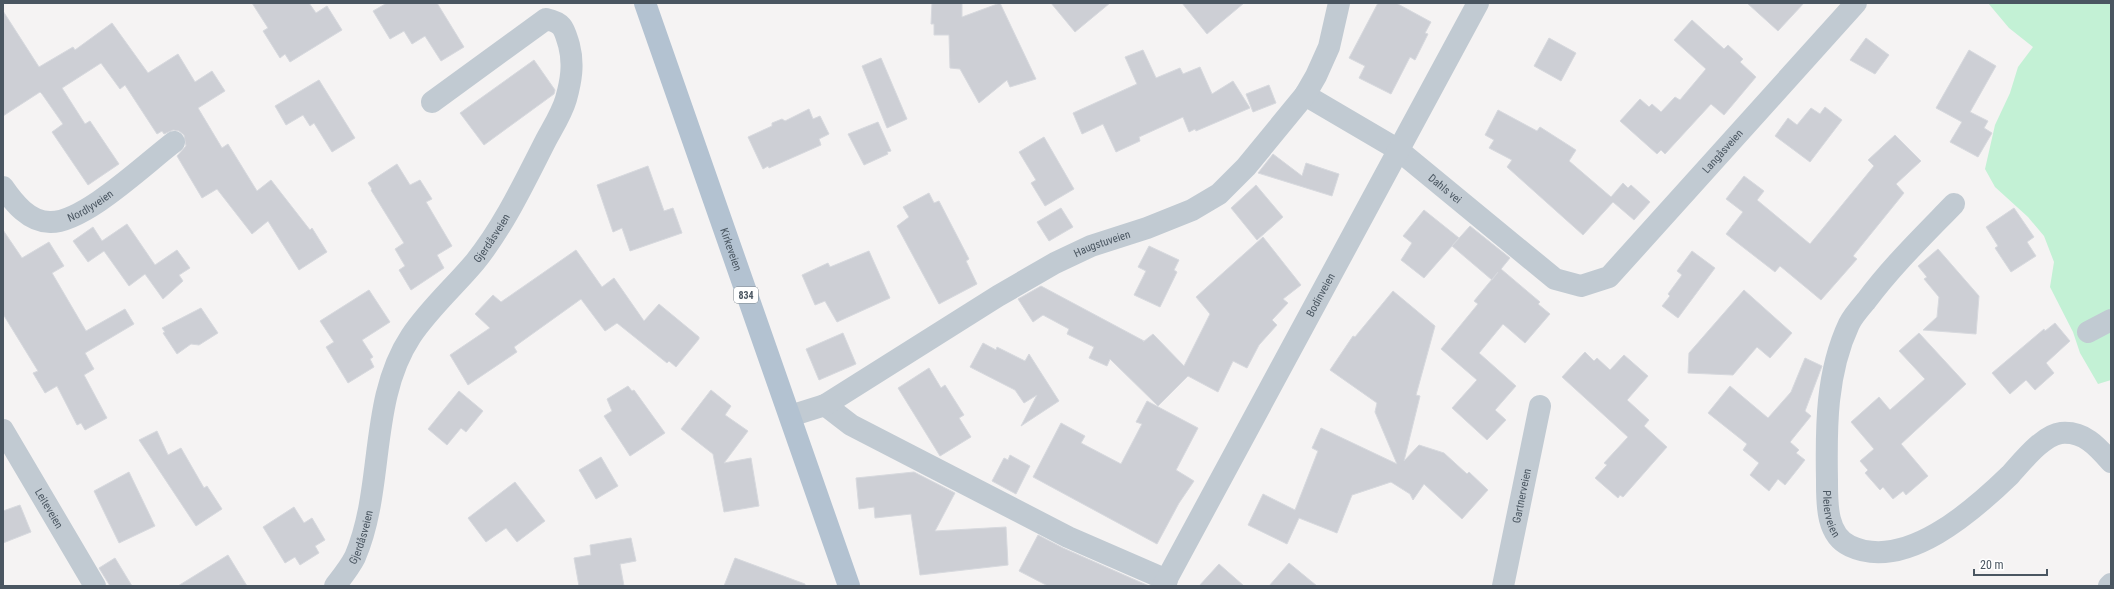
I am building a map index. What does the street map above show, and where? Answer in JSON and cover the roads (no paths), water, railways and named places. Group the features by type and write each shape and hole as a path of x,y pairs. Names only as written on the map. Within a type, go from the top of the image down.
{"main road":[{"name":"Kirkeveien","path":"645,3 757,327 790,416 849,586"}],"street":[{"name":"Haugstuveien","path":"790,416 825,406 998,296 1054,263 1091,246 1147,228 1192,210 1219,194 1246,166 1305,95 1328,47 1339,3"},
{"name":"Bodinveien","path":"1165,583 1397,149 1478,3"},
{"name":"Langåsveien","path":"1581,286 1609,277 1856,3"},
{"name":"Gjerdåsveien","path":"335,586 355,557 365,524 383,416 395,367 411,336 474,263 494,235 531,169 566,101 571,80 572,58 564,28 558,21 546,19 432,102"},
{"name":"Dahls vei","path":"1305,95 1397,149 1555,279 1581,286"},
{"name":"Nordlyveien","path":"3,187 13,201 30,217 49,223 67,220 93,206 174,142"},
{"name":"Pleierveien","path":"1954,204 1878,285 1850,322 1838,352 1828,398 1827,490 1831,527 1840,538 1850,546 1872,552 1890,552 1909,547 1945,530 1974,508 2041,442 2060,433 2081,434 2096,445 2111,462"},
{"path":"2088,332 2111,320"},
{"path":"825,406 851,425 1068,537 1165,583"},
{"name":"Gartnerveien","path":"1503,586 1540,406"},
{"name":"Leiteveien","path":"3,430 95,586"}]}
